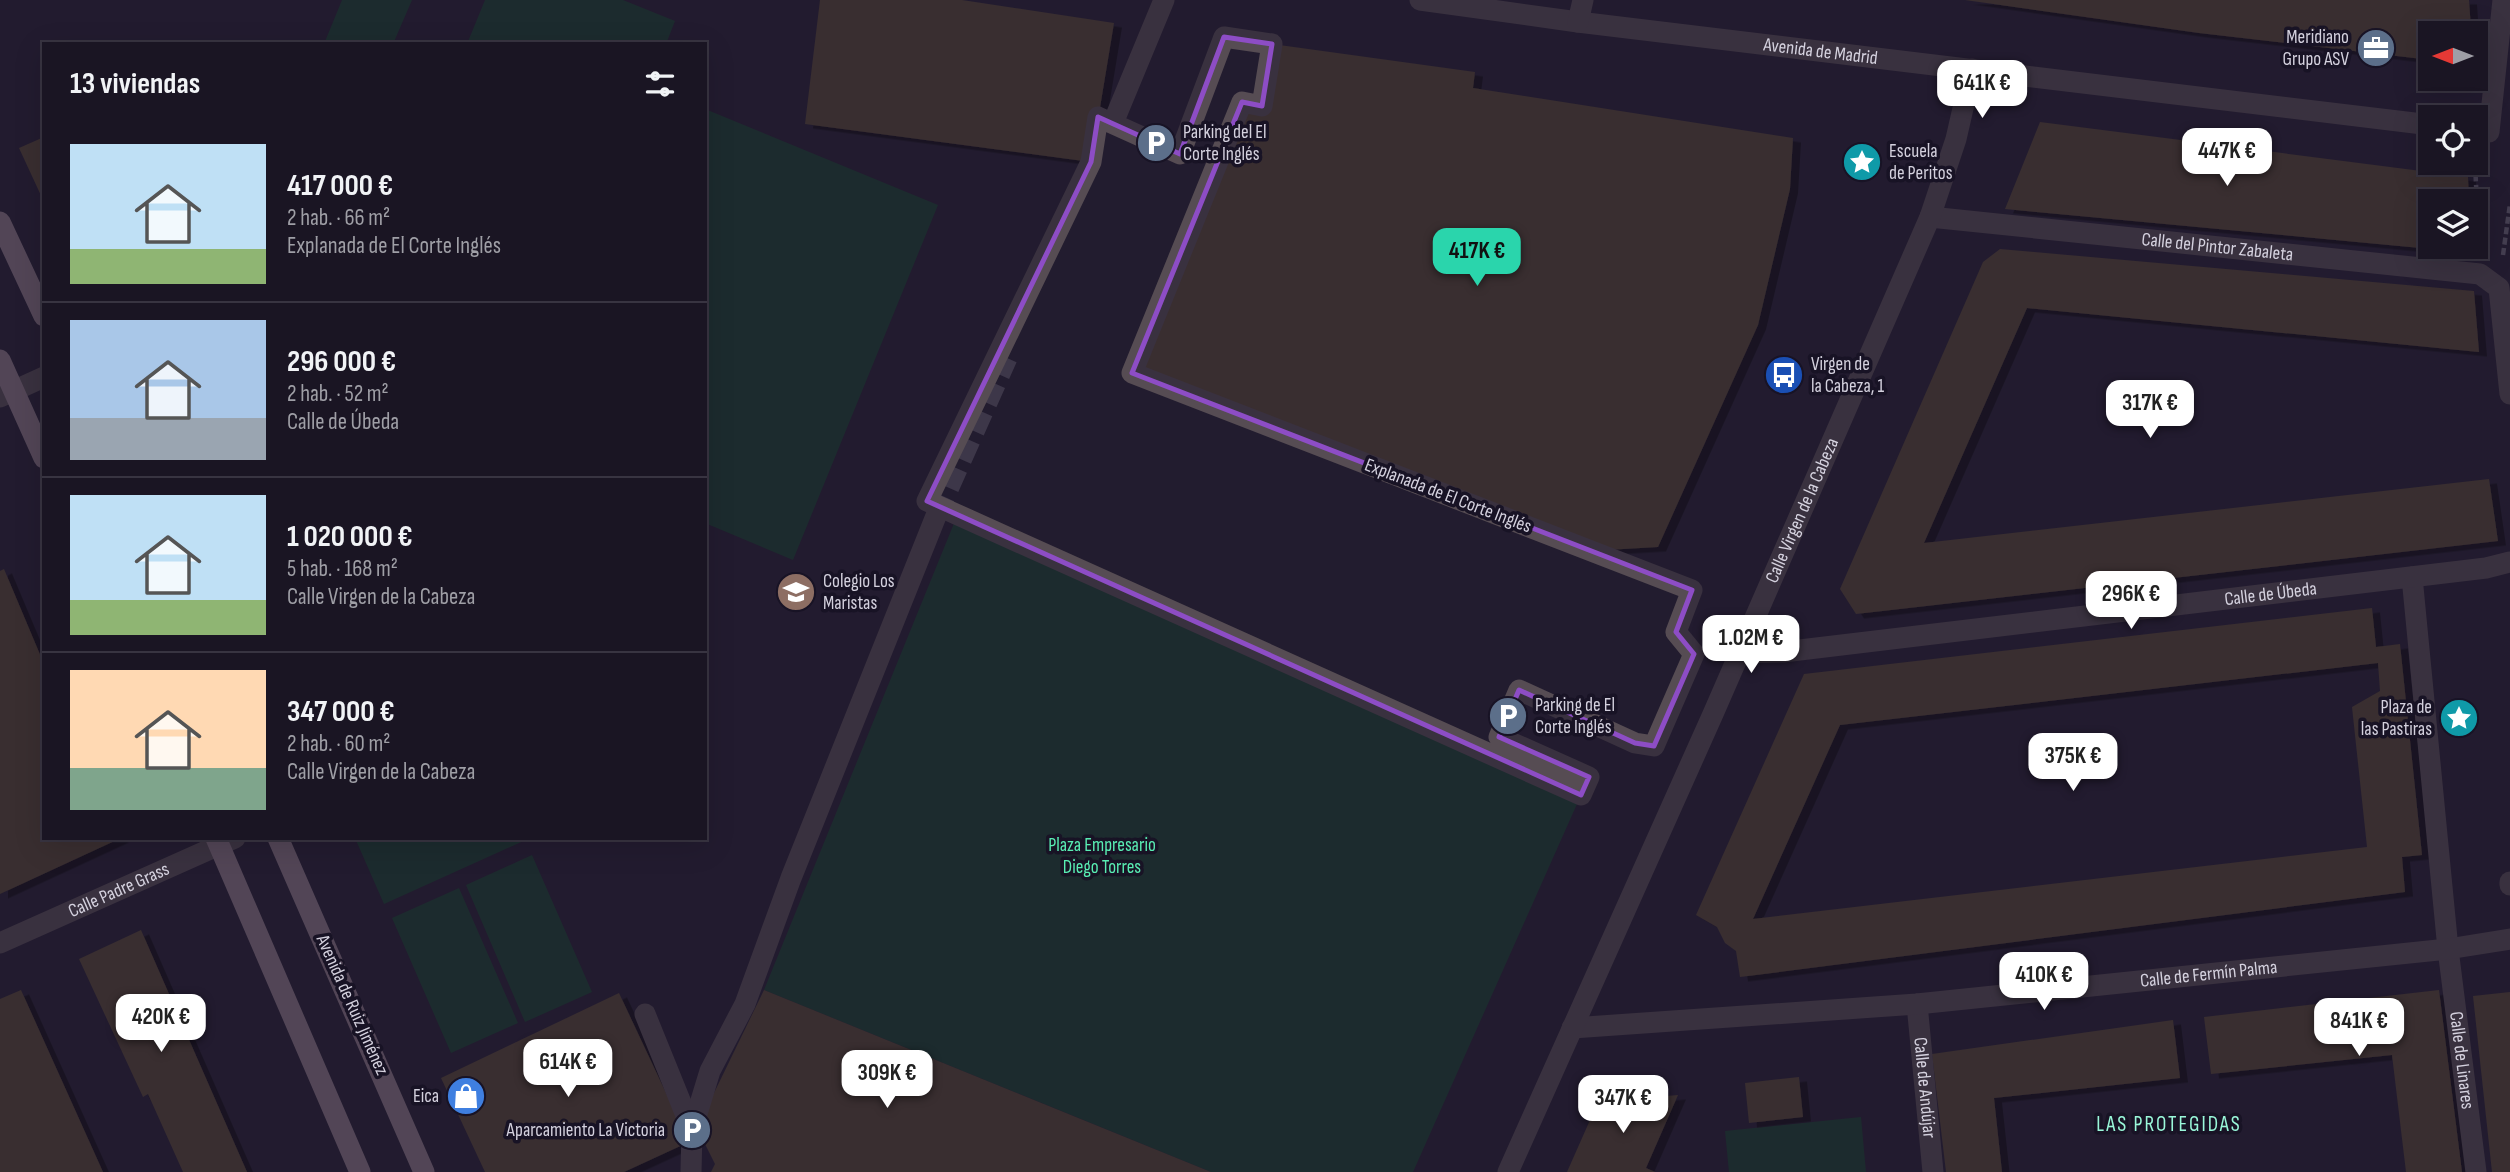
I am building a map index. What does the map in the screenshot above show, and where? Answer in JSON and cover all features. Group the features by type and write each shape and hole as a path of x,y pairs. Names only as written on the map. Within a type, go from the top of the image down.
{"main road":[{"path":"0,222 42,312"},
{"path":"0,360 7,394 42,455"},
{"name":"Avenida de Ruiz Jiménez","path":"279,840 424,1172"},
{"path":"224,841 360,1172"}],"street":[{"path":"1113,123 1164,0"},
{"name":"Avenida de Madrid","path":"1420,0 1578,22 2418,123"},
{"path":"1578,22 1583,0"},
{"path":"2492,133 2503,0"},
{"name":"Explanada de El Corte Inglés","path":"1224,37 1272,44 1262,106 1242,102 1132,373 1692,590 1676,632 1694,654 1654,746 1635,743 1519,690 1499,737 1589,777 1581,795 927,501 1091,162 1098,117 1113,123 1180,154 1224,37"},
{"name":"Calle Virgen de la Cabeza","path":"1508,1172 1930,217 1956,139 1972,69"},
{"name":"Calle del Pintor Zabaleta","path":"1930,217 2480,274"},
{"path":"2480,274 2499,288 2510,394"},
{"path":"7,394 42,378"},
{"path":"691,1172 692,1130 710,1070 745,1004 790,878 936,516"},
{"name":"Calle de Úbeda","path":"1738,653 1783,652 2510,565"},
{"name":"Calle de Linares","path":"2412,576 2448,948 2476,1172"},
{"name":"Calle Padre Grass","path":"0,943 224,841"},
{"name":"Calle de Fermín Palma","path":"1572,1028 1917,1004 2448,948 2510,939"},
{"name":"Calle de Andújar","path":"1917,1004 1933,1172"},
{"path":"645,1014 692,1130"}],"path":[{"path":"2476,175 2480,274"},
{"path":"2499,288 2510,204"}],"highlighted area":[{"path":"1224,37 1272,44 1262,106 1242,102 1132,373 1692,590 1676,632 1694,654 1654,746 1635,743 1519,690 1499,737 1589,777 1581,795 927,501 1091,162 1098,117 1180,154"}],"green space":[{"path":"342,0 412,0 394,42 325,42"},
{"path":"485,0 623,0 675,21 667,42 468,42"},
{"path":"707,110 938,205 793,560 707,524"},
{"name":"Plaza Empresario Diego Torres","path":"957,516 1581,795 1413,1172 1211,1172 764,990"},
{"path":"356,840 526,840 384,904"},
{"path":"532,855 592,992 525,1022 466,885"},
{"path":"459,888 518,1023 451,1053 392,918"},
{"path":"1861,1117 1866,1172 1729,1172 1725,1131"}],"building":[{"path":"820,0 962,0 1114,23 1091,162 805,124"},
{"path":"1965,0 2469,0 2470,21 2418,21 2418,58 2199,33"},
{"path":"1272,44 1475,72 1473,88 1793,138 1790,189 1758,325 1658,547 1589,551 1132,373 1242,102 1262,106"},
{"path":"2040,122 2418,171 2418,175 2468,177 2468,189 2418,189 2418,248 2005,209"},
{"path":"42,138 42,198 19,148"},
{"path":"2000,249 2474,291 2479,352 2027,308 1924,543 2489,479 2498,541 1856,614 1840,589 1983,262"},
{"path":"4,569 42,659 42,840 117,840 0,894 0,571"},
{"path":"2372,608 2376,647 2400,644 2422,855 2402,857 2405,892 1740,977 1736,951 1725,943 1717,927 1696,915 1804,674","holes":["2378,663 2380,691 2352,707 2367,847 1753,919 1840,725"]},
{"path":"141,930 247,1172 183,1172 148,1094 143,1097 79,959"},
{"path":"21,990 103,1172 0,1172 0,999"},
{"path":"764,990 1211,1172 711,1172 715,1164 697,1128"},
{"path":"2439,990 2462,1172 2406,1172 2392,1055 2211,1074 2204,1017"},
{"path":"2510,992 2510,1172 2492,1172 2473,996"},
{"path":"619,993 689,1142 624,1172 485,1172 441,1078"},
{"path":"2173,1020 2180,1078 1994,1098 2002,1172 1946,1172 1932,1054"},
{"path":"1799,1077 1803,1117 1749,1123 1745,1083"},
{"path":"1678,1095 1646,1168 1655,1172 1567,1172 1598,1102"}],"tunnel":[{"path":"936,516 1007,358"}],"place":[{"name":"Meridiano Grupo ASV","path":"2376,48"},
{"name":"Parking del El Corte Inglés","path":"1156,143"},
{"name":"Escuela de Peritos","path":"1862,162"},
{"name":"Virgen de la Cabeza, 1","path":"1784,375"},
{"name":"Colegio Los Maristas","path":"796,592"},
{"name":"Parking de El Corte Inglés","path":"1508,716"},
{"name":"Plaza de las Pastiras","path":"2459,718"},
{"name":"Eica","path":"466,1096"},
{"name":"Aparcamiento La Victoria","path":"692,1130"}],"district":[{"name":"LAS PROTEGIDAS","path":"2169,1124"}]}
